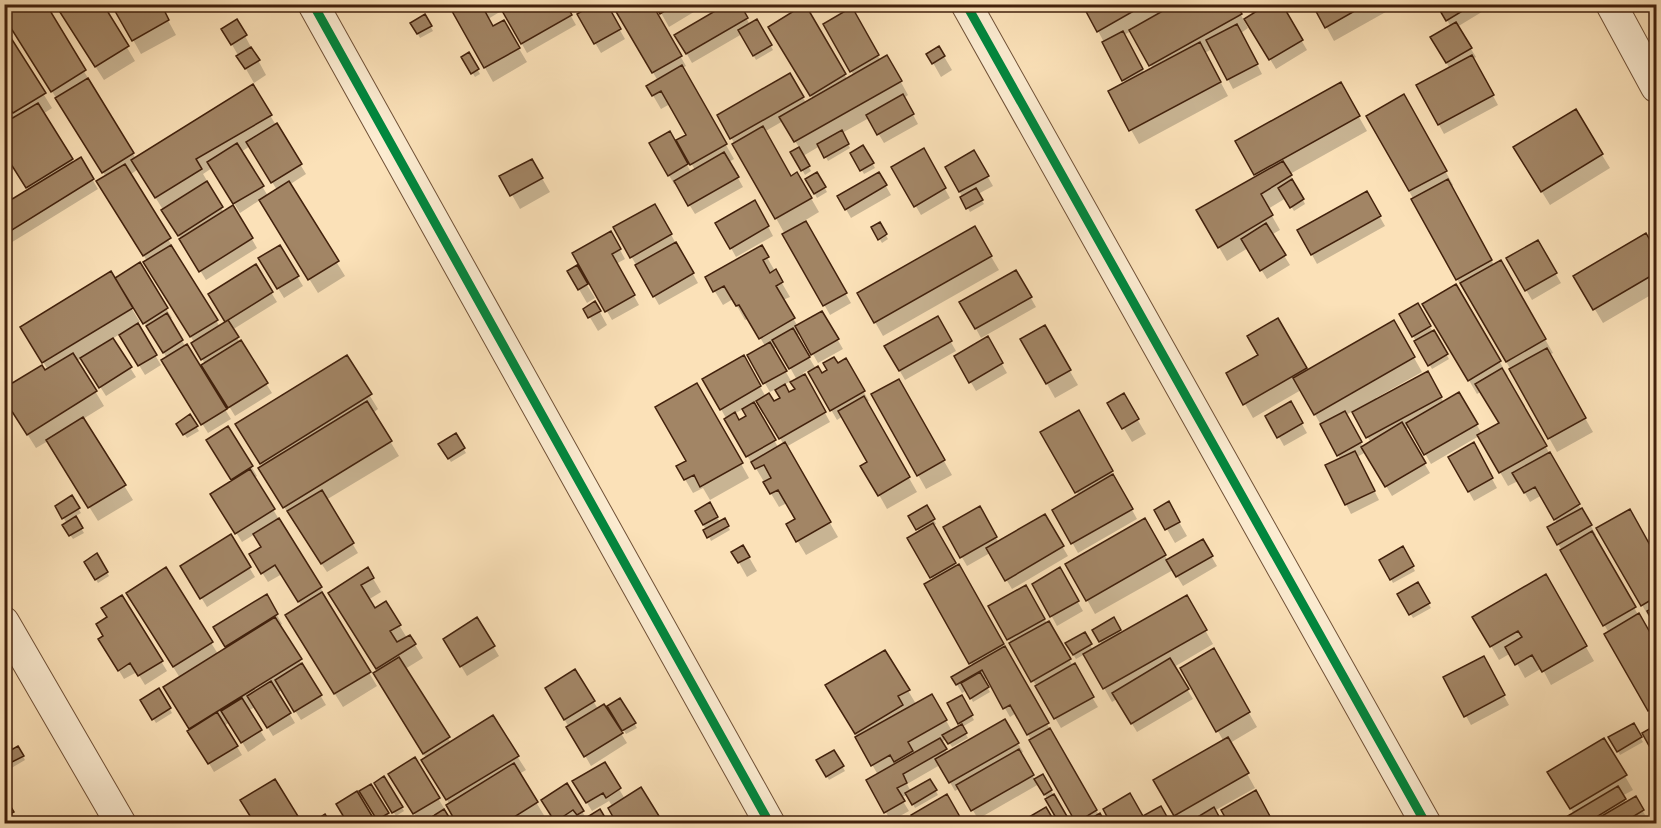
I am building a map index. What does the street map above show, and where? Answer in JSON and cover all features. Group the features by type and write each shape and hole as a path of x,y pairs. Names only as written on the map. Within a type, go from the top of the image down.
{"street":[{"path":"313,4 770,824"},
{"path":"966,4 1426,824"},
{"path":"1611,4 1656,87"},
{"path":"4,622 121,824"}],"building":[{"path":"16,4 46,4 86,70 51,92 4,17 4,12"},
{"path":"59,4 103,4 129,46 95,67 56,6"},
{"path":"111,4 161,4 169,20 132,41"},
{"path":"448,4 481,4 493,26 504,20 520,48 484,68"},
{"path":"508,4 566,4 572,15 521,44 501,9"},
{"path":"594,4 607,4 621,29 594,44 577,14"},
{"path":"625,4 652,4 682,56 652,73 615,10"},
{"path":"654,4 676,4 660,14"},
{"path":"727,4 740,4 748,18 686,54 674,35"},
{"path":"805,4 846,74 810,96 768,27"},
{"path":"1082,4 1146,4 1097,32"},
{"path":"1175,4 1236,4 1242,14 1149,66 1129,30"},
{"path":"1268,4 1282,4 1303,40 1269,60 1244,19"},
{"path":"1312,4 1367,4 1325,28"},
{"path":"1436,4 1474,4 1446,21"},
{"path":"852,7 879,55 850,72 823,24"},
{"path":"425,14 432,26 417,34 410,23"},
{"path":"237,19 247,35 231,45 221,29"},
{"path":"757,19 772,45 753,56 738,30"},
{"path":"1456,22 1472,48 1446,63 1430,37"},
{"path":"1237,24 1258,64 1227,80 1206,40"},
{"path":"4,27 46,93 13,113 4,103"},
{"path":"1123,31 1143,69 1122,81 1102,42"},
{"path":"1200,42 1221,82 1129,131 1108,91"},
{"path":"939,46 945,56 932,64 926,54"},
{"path":"251,47 260,60 245,69 236,56"},
{"path":"469,52 479,69 471,74 461,57"},
{"path":"887,55 902,81 794,142 779,117"},
{"path":"1472,55 1494,95 1438,125 1416,85"},
{"path":"682,65 727,144 690,165 676,140 686,135 661,91 652,96 646,86"},
{"path":"790,73 804,97 730,139 717,115"},
{"path":"88,78 134,153 102,173 55,98"},
{"path":"1341,82 1360,116 1254,175 1235,141"},
{"path":"253,84 272,115 196,159 202,169 155,198 131,160"},
{"path":"903,94 914,114 877,135 866,115"},
{"path":"1404,94 1447,171 1409,191 1366,116"},
{"path":"38,103 73,159 26,188 4,153 4,123"},
{"path":"1576,109 1603,154 1541,192 1513,147"},
{"path":"277,123 302,164 271,183 246,142"},
{"path":"763,126 791,176 797,172 812,198 775,219 732,144"},
{"path":"842,130 849,144 824,158 817,144"},
{"path":"670,131 688,164 668,176 649,143"},
{"path":"237,143 264,186 233,204 207,162"},
{"path":"863,145 874,163 860,171 850,153"},
{"path":"799,147 810,166 801,171 790,152"},
{"path":"924,148 946,188 914,207 891,167"},
{"path":"974,150 989,176 959,192 945,167"},
{"path":"724,152 739,177 688,206 674,181"},
{"path":"81,157 94,179 4,235 4,204"},
{"path":"532,159 543,178 510,196 499,176"},
{"path":"1283,161 1292,175 1261,194 1273,215 1218,248 1196,210"},
{"path":"125,164 171,238 143,256 96,181"},
{"path":"817,172 826,187 814,194 805,179"},
{"path":"879,172 887,185 845,210 837,196"},
{"path":"1292,179 1304,199 1290,208 1278,188"},
{"path":"1448,179 1492,260 1456,280 1411,199"},
{"path":"207,181 223,207 178,236 161,210"},
{"path":"289,181 339,261 308,280 259,200"},
{"path":"976,188 983,200 966,209 960,197"},
{"path":"1367,191 1381,216 1311,255 1297,230"},
{"path":"755,200 769,226 730,249 715,223"},
{"path":"655,204 672,234 630,258 613,227"},
{"path":"233,205 253,238 199,272 179,239"},
{"path":"806,221 847,293 823,306 782,234"},
{"path":"880,222 887,234 878,240 871,227"},
{"path":"1266,223 1286,255 1260,271 1241,239"},
{"path":"975,226 992,256 874,323 857,293"},
{"path":"611,231 621,249 612,254 635,295 605,312 572,253"},
{"path":"1646,233 1656,251 1656,273 1593,310 1573,276"},
{"path":"1538,240 1557,273 1525,291 1506,258"},
{"path":"676,242 694,273 653,297 635,265"},
{"path":"171,245 218,320 190,337 143,262"},
{"path":"280,245 299,276 277,289 258,258"},
{"path":"762,245 769,257 763,260 770,273 776,269 783,282 776,286 795,318 759,339 739,305 736,306 724,286 713,292 705,277"},
{"path":"1501,260 1546,339 1506,362 1460,283"},
{"path":"140,262 168,308 143,324 115,278"},
{"path":"256,264 273,292 225,322 208,294"},
{"path":"577,265 588,284 578,290 567,271"},
{"path":"1016,270 1032,297 975,329 959,302"},
{"path":"111,271 133,308 42,363 20,327"},
{"path":"1456,284 1501,361 1468,381 1422,304"},
{"path":"595,301 601,311 588,318 583,309"},
{"path":"1418,303 1431,326 1412,337 1399,314"},
{"path":"822,311 839,339 811,355 795,326"},
{"path":"167,313 183,340 163,353 146,326"},
{"path":"938,316 952,341 899,371 884,346"},
{"path":"1278,318 1307,368 1243,405 1226,373 1258,355 1247,336"},
{"path":"228,320 239,337 201,360 191,343"},
{"path":"1394,320 1415,357 1314,415 1293,378"},
{"path":"138,323 157,355 138,366 119,335"},
{"path":"1045,325 1071,370 1046,384 1020,339"},
{"path":"793,328 810,357 789,369 772,340"},
{"path":"1434,330 1448,354 1428,366 1414,341"},
{"path":"988,336 1003,363 969,383 954,356"},
{"path":"113,338 132,367 99,388 80,358"},
{"path":"241,340 268,383 228,408 201,365"},
{"path":"770,342 787,371 763,384 747,355"},
{"path":"187,344 227,409 201,425 161,360"},
{"path":"1547,348 1586,418 1548,439 1509,369"},
{"path":"73,353 97,391 27,435 4,399 4,388 42,365 45,370"},
{"path":"347,355 372,394 260,464 235,424"},
{"path":"744,355 761,386 720,410 702,379"},
{"path":"834,357 838,363 846,358 865,391 830,411 808,372 818,366 822,373 827,370 823,363"},
{"path":"1502,368 1547,446 1499,473 1477,435 1499,423 1475,384"},
{"path":"1428,371 1442,397 1366,438 1352,412"},
{"path":"805,374 826,412 779,439 756,401 769,393 774,401 780,398 775,390 785,384 789,392 795,389 790,382"},
{"path":"899,379 945,460 917,476 871,394"},
{"path":"697,383 743,463 700,487 694,475 684,480 676,466 686,461 655,407"},
{"path":"1459,392 1478,424 1424,455 1406,423"},
{"path":"1124,393 1139,419 1122,429 1107,403"},
{"path":"864,396 910,477 878,496 860,466 867,462 838,411"},
{"path":"367,401 392,441 283,508 258,468"},
{"path":"1291,401 1303,423 1277,438 1265,416"},
{"path":"754,402 776,440 746,457 724,419 735,412 739,420 746,416 742,409"},
{"path":"1079,410 1113,471 1075,493 1040,432"},
{"path":"1345,411 1362,442 1337,456 1320,424"},
{"path":"190,414 198,426 183,435 176,424"},
{"path":"83,417 126,485 88,508 46,440"},
{"path":"1402,422 1426,463 1385,487 1361,447"},
{"path":"228,426 253,466 231,480 206,440"},
{"path":"456,433 465,448 448,459 438,444"},
{"path":"785,442 831,522 796,542 786,524 795,519 778,490 770,494 763,482 771,478 764,465 755,469 751,462"},
{"path":"1474,442 1493,478 1468,492 1448,457"},
{"path":"1355,451 1375,491 1345,505 1325,465"},
{"path":"1550,452 1580,504 1554,520 1535,487 1524,493 1512,473"},
{"path":"250,469 275,509 235,534 210,494"},
{"path":"1113,474 1133,509 1071,544 1052,510"},
{"path":"322,490 354,543 321,564 287,511"},
{"path":"72,495 80,508 62,519 55,506"},
{"path":"1169,501 1180,522 1165,530 1154,510"},
{"path":"710,502 718,517 703,525 695,511"},
{"path":"927,505 935,519 916,530 908,516"},
{"path":"980,506 997,537 960,558 943,527"},
{"path":"1582,508 1592,525 1557,545 1547,527"},
{"path":"1630,509 1656,556 1656,597 1641,606 1596,528"},
{"path":"1045,514 1064,546 1005,581 986,548"},
{"path":"76,516 83,528 69,536 62,525"},
{"path":"279,518 322,587 298,602 275,565 261,574 249,554 261,547 253,534"},
{"path":"725,518 729,526 707,538 703,530"},
{"path":"1145,518 1166,555 1086,601 1065,564"},
{"path":"933,523 956,563 930,578 907,538"},
{"path":"1592,531 1636,607 1603,626 1560,550"},
{"path":"231,534 251,567 200,599 180,566"},
{"path":"1203,539 1213,556 1176,577 1166,560"},
{"path":"743,545 750,557 738,563 731,552"},
{"path":"1403,546 1414,566 1390,580 1379,560"},
{"path":"97,553 108,572 95,580 84,562"},
{"path":"959,564 1004,644 969,664 924,584"},
{"path":"166,567 213,642 173,667 126,593"},
{"path":"368,567 374,578 361,585 375,608 386,601 401,625 390,631 397,642 410,635 416,644 376,669 328,593"},
{"path":"1060,567 1079,601 1050,617 1032,584"},
{"path":"1546,574 1587,646 1542,672 1532,655 1515,665 1505,647 1522,637 1518,631 1490,647 1472,617"},
{"path":"1418,582 1430,603 1409,615 1397,594"},
{"path":"1026,585 1045,619 1007,640 988,606"},
{"path":"322,592 371,672 334,694 285,615"},
{"path":"267,594 278,614 225,647 213,627"},
{"path":"122,595 163,661 138,676 130,663 118,671 98,639 103,636 96,624 107,617 101,608"},
{"path":"1187,595 1207,630 1103,689 1083,654"},
{"path":"1656,606 1656,628 1647,611"},
{"path":"1639,613 1656,643 1656,706 1648,711 1604,634"},
{"path":"275,617 302,659 189,729 163,687"},
{"path":"477,617 495,646 460,667 443,639"},
{"path":"1114,617 1121,630 1099,642 1092,630"},
{"path":"1049,621 1071,659 1031,682 1009,643"},
{"path":"1085,632 1092,644 1073,655 1065,643"},
{"path":"1005,646 1049,723 1027,735 1010,705 1003,709 982,670 956,685 951,677"},
{"path":"1214,648 1250,712 1216,732 1180,668"},
{"path":"885,650 910,690 898,696 903,705 855,734 825,685"},
{"path":"1484,656 1505,695 1464,717 1443,677"},
{"path":"399,657 450,737 423,754 373,673"},
{"path":"1170,658 1189,689 1131,724 1112,693"},
{"path":"302,663 322,695 294,712 275,680"},
{"path":"1075,663 1094,697 1054,719 1035,686"},
{"path":"575,669 595,701 564,720 545,688"},
{"path":"980,672 989,687 970,699 961,683"},
{"path":"271,681 291,713 267,728 247,696"},
{"path":"159,688 171,708 152,720 140,700"},
{"path":"932,694 947,720 908,742 913,751 894,762 890,755 871,766 855,737"},
{"path":"962,695 973,715 958,724 947,703"},
{"path":"242,698 262,730 241,743 221,711"},
{"path":"620,698 636,723 622,731 607,706"},
{"path":"604,704 623,733 584,757 566,727"},
{"path":"217,712 238,746 208,764 187,731"},
{"path":"493,715 519,756 446,800 421,760"},
{"path":"1005,719 1019,743 949,783 935,759"},
{"path":"1634,723 1642,737 1617,752 1608,737"},
{"path":"962,724 967,733 948,744 942,735"},
{"path":"1656,725 1656,751 1653,753 1642,733"},
{"path":"1050,728 1097,810 1076,823 1029,740"},
{"path":"1228,737 1249,773 1174,816 1153,780"},
{"path":"940,738 947,749 903,774 907,783 897,788 905,801 884,813 866,780"},
{"path":"1604,738 1627,775 1570,809 1547,772"},
{"path":"18,746 24,756 4,766 4,754"},
{"path":"1019,749 1034,775 971,811 956,785"},
{"path":"834,750 844,766 826,777 816,760"},
{"path":"415,757 440,798 413,814 388,774"},
{"path":"605,762 621,788 606,798 603,793 586,803 572,781"},
{"path":"514,763 538,802 503,824 457,824 446,805"},
{"path":"1043,774 1052,790 1044,795 1034,779"},
{"path":"384,776 403,807 392,813 374,783"},
{"path":"275,779 301,821 297,824 255,824 240,800"},
{"path":"930,779 937,790 912,805 905,793"},
{"path":"567,783 584,811 577,815 573,810 555,822 541,800"},
{"path":"371,784 389,813 377,820 359,791"},
{"path":"1618,786 1626,799 1585,824 1570,824 1566,817"},
{"path":"641,787 664,824 617,824 608,808"},
{"path":"1256,790 1272,820 1266,824 1229,824 1221,810"},
{"path":"357,791 375,821 372,824 348,824 336,804"},
{"path":"1130,793 1143,816 1161,806 1171,824 1111,824 1103,809"},
{"path":"947,794 964,824 915,824 911,815"},
{"path":"1054,794 1068,818 1059,823 1045,799"},
{"path":"4,796 14,812 4,817"},
{"path":"1636,796 1644,810 1621,824 1588,824"},
{"path":"1046,807 1056,824 1017,824"},
{"path":"1214,807 1223,824 1186,824"},
{"path":"444,809 449,817 438,823 433,816"},
{"path":"600,809 609,824 576,824"},
{"path":"1100,813 1106,824 1082,824"},
{"path":"325,814 331,824 310,824"}],"cycle path":[{"path":"313,4 770,824"},
{"path":"966,4 1426,824"}]}
